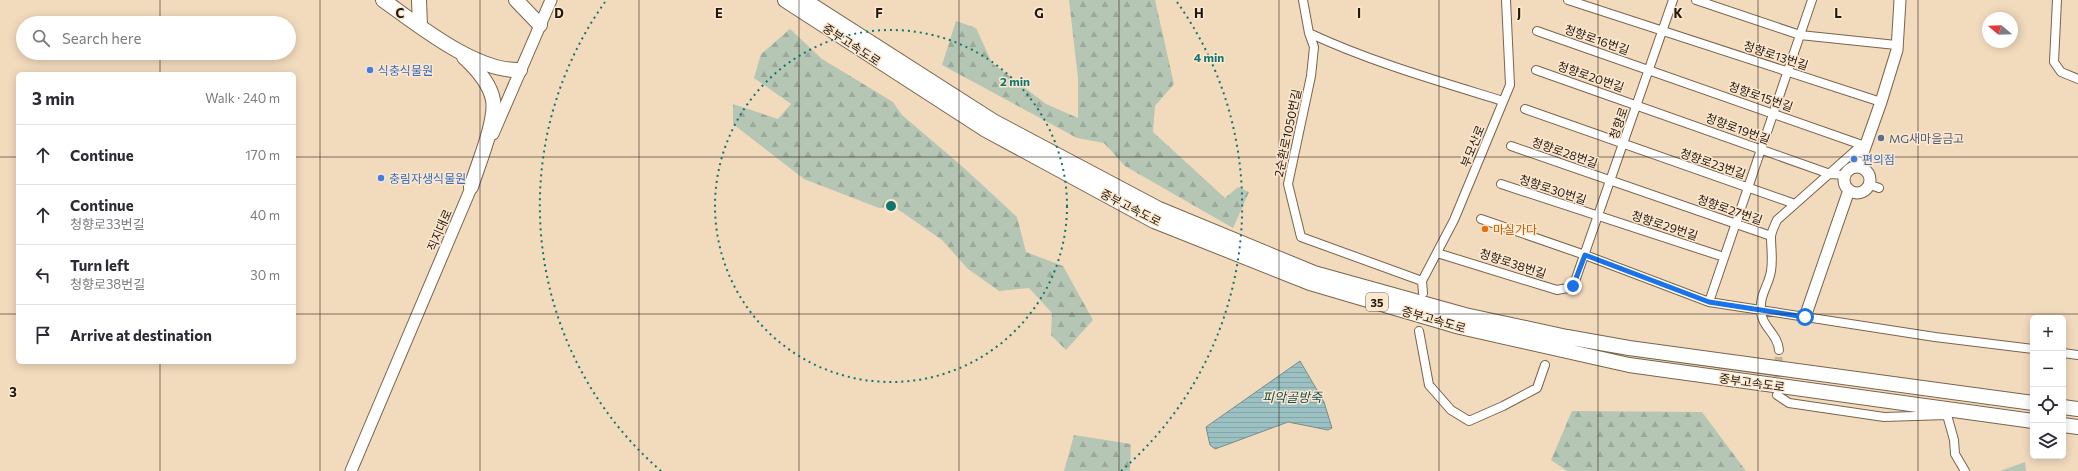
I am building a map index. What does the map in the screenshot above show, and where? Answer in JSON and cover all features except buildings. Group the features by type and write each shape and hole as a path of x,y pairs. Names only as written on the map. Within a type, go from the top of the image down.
{"highway":[{"path":"383,0 458,51 471,63 484,80 494,101 492,119 471,187"},
{"path":"419,0 420,26"},
{"path":"516,0 540,25"},
{"name":"중부고속도로","path":"784,0 986,130 1154,221 1310,283 1460,327 1629,365 2030,421"},
{"name":"중부고속도로","path":"804,0 992,121 1159,209 1314,273 1465,315 1568,337 1629,348 2030,403"},
{"path":"458,51 499,69 520,70"},
{"path":"2066,407 2078,409"},
{"path":"2066,426 2078,428"}],"main road":[{"name":"직지대로","path":"351,471 551,0"},
{"path":"1858,167 1881,102 1896,50 1900,0"},
{"path":"1858,167 1867,172 1874,186 1859,192 1849,190 1845,185 1845,175 1848,170 1858,167"},
{"path":"1805,317 1849,190"}],"street":[{"name":"2순환로1050번길","path":"1303,0 1309,33 1314,47 1311,76 1288,184 1301,237 1422,281"},
{"name":"부모산로","path":"1422,281 1456,214 1510,85 1506,0"},
{"name":"청향로13번길","path":"1568,0 1881,102"},
{"name":"청향로","path":"1585,255 1673,0"},
{"path":"1696,0 1800,35 1896,45"},
{"path":"1709,302 1812,0"},
{"path":"2057,0 2054,62 2061,72 2078,79"},
{"name":"청향로16번길","path":"1537,31 1649,70"},
{"path":"1309,33 1336,46 1420,76 1503,101"},
{"name":"청향로20번길","path":"1536,70 1637,105"},
{"name":"청향로15번길","path":"1649,70 1865,146"},
{"name":"청향로19번길","path":"1637,105 1830,174 1845,175"},
{"name":"청향로23번길","path":"1525,109 1795,204"},
{"name":"청향로28번길","path":"1511,146 1611,181"},
{"path":"1771,236 1777,220 1856,150 1865,146"},
{"name":"청향로27번길","path":"1611,181 1771,236 1773,253 1770,273 1763,291 1761,310 1768,328 1778,342 1779,350"},
{"name":"청향로30번길","path":"1501,184 1599,216"},
{"name":"청향로29번길","path":"1599,216 1724,257"},
{"path":"1481,219 1585,255 1709,302 1935,338 2030,349"},
{"name":"청향로38번길","path":"1437,253 1557,290 1573,286 1585,255"},
{"path":"1422,281 1423,293"},
{"path":"1420,331 1429,385 1451,410 1469,421 1503,406 1537,388 1545,365"},
{"path":"2066,353 2078,355"},
{"path":"1777,395 1789,402 1884,417 1947,415 1954,440 1955,454 1965,471"}],"green space":[{"path":"1069,0 1155,0 1174,84 1155,106 1153,132 1225,198 1238,187 1249,192 1233,228 1125,166 1104,143 1077,138 942,65 956,21 976,28 992,63 1046,104 1078,118 1078,78"},
{"path":"790,29 822,59 893,102 902,115 964,168 1017,217 1026,252 1063,266 1093,320 1066,350 1051,335 1052,313 1029,288 999,291 968,269 942,240 896,208 879,208 804,179 733,124 733,104 778,119 791,104 754,78 761,54"},
{"path":"1572,411 1702,412 1746,471 1567,471 1551,460"},
{"path":"1074,435 1131,444 1130,471 1064,471"},
{"path":"2025,462 2026,471 2000,471"}],"water":[{"name":"피악골방죽","path":"1300,361 1324,402 1332,428 1328,430 1288,422 1215,449 1210,445 1206,427"}],"tunnel":[{"path":"1777,389 1779,350"}],"place":[{"name":"식충식물원","path":"370,70"},
{"name":"MG새마을금고","path":"1881,138"},
{"name":"편의점","path":"1854,159"},
{"name":"충림자생식물원","path":"381,178"},
{"name":"마실가다","path":"1485,229"}],"route":[{"path":"1573,286 1585,255 1709,302 1805,317"}]}
